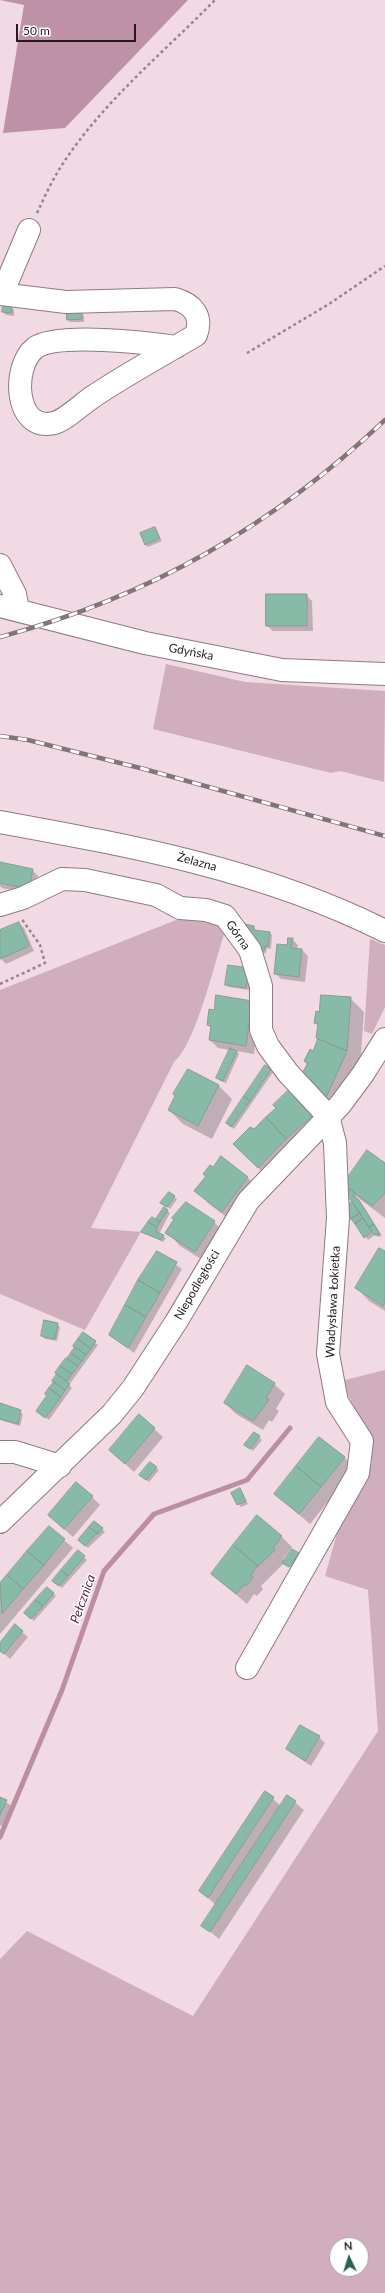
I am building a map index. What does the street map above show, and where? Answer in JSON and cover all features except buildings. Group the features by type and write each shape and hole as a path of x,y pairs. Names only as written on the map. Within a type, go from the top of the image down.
{"street":[{"path":"29,230 1,294 66,302 175,299 184,302 196,312 199,328 196,335 95,396 56,423 40,425 30,419 22,402 19,381 23,362 36,348 63,340 134,341 176,347"},
{"path":"0,565 15,594 9,608"},
{"name":"Gdyńska","path":"9,608 145,643 282,670 385,674"},
{"name":"Żelazna","path":"0,822 93,839 188,859 252,878 322,902 385,931"},
{"name":"Górna","path":"0,904 23,898 62,879 85,880 156,895 180,908 206,910 225,916 250,950 256,966 261,986 260,1030 268,1046 288,1073 328,1116"},
{"name":"Niepodległości","path":"0,1522 60,1466 112,1414 133,1388 176,1322 248,1201 340,1105 363,1074 385,1039"},
{"name":"Władysława Łokietka","path":"247,1668 358,1472 362,1441 337,1402 328,1354 338,1218 335,1143 328,1116"},
{"path":"0,1452 15,1452 60,1466"}],"path":[{"path":"29,230 50,186 80,138 137,78 215,0"},
{"path":"247,352 329,304 385,266"},
{"path":"0,904 20,916 40,945 45,963 0,984"}],"shaded area":[{"path":"0,0 188,0 65,128 3,133 24,5"},
{"path":"166,664 245,682 385,691 384,782 340,771 331,773 153,729"},
{"path":"186,916 221,926 224,934 197,1022 182,1053 174,1062 91,1228 141,1232 85,1330 0,1294 0,990"},
{"path":"370,939 385,945 385,1007 372,1034 364,1031"},
{"path":"385,1370 385,2293 0,2293 0,1959 27,1931 193,2016 378,1731 368,1590 325,1576 342,1516 360,1491 372,1463 366,1431 341,1381"}],"waterway":[{"name":"Pełcznica","path":"0,1837 62,1690 104,1571 154,1514 247,1480 290,1428"}],"railway":[{"path":"0,637 55,621 107,601 158,579 206,553 253,525 299,493 385,420"},
{"path":"0,736 28,740 144,769 385,836"}]}
